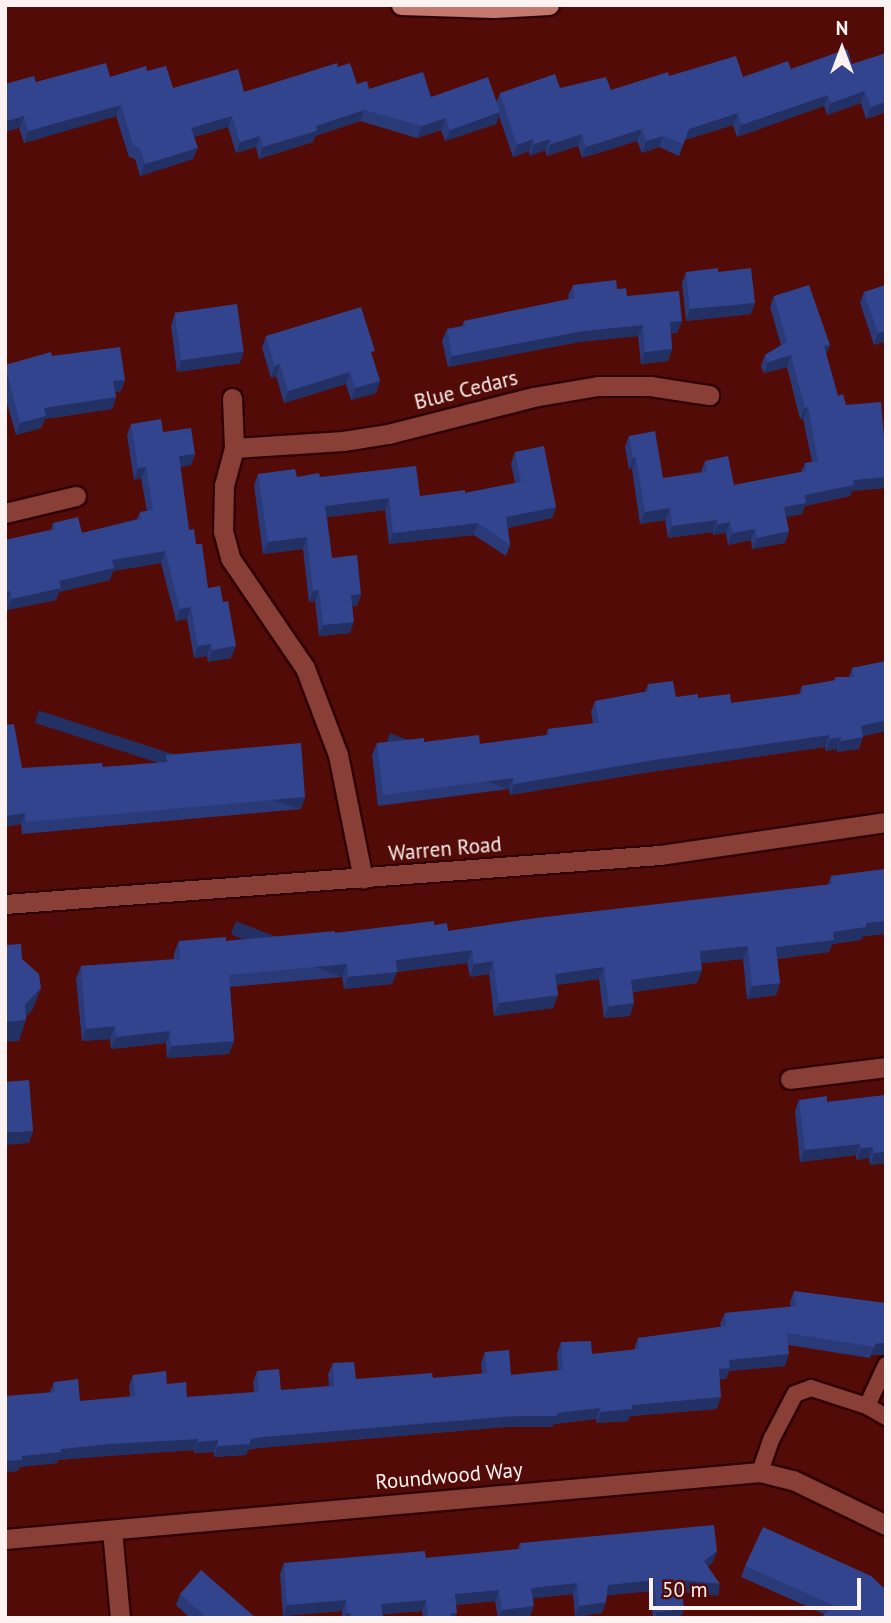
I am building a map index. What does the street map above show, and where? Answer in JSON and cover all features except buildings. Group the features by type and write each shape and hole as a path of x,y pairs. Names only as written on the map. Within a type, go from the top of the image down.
{"main road":[{"path":"401,5 549,5"}],"street":[{"name":"Blue Cedars","path":"234,448 343,442 533,397 598,386 650,386 709,395"},
{"path":"232,398 234,448 224,485 223,531 230,558 305,668 338,755 363,879"},
{"path":"5,513 76,496"},
{"name":"Warren Road","path":"5,904 660,855 886,822"},
{"path":"790,1079 886,1067"},
{"name":"Roundwood Way","path":"5,1539 760,1472 793,1480 886,1525"},
{"path":"111,1530 120,1618"}],"lane":[{"path":"867,1406 886,1366"},
{"path":"760,1472 772,1438 794,1394 811,1388 867,1406 886,1417"}]}
